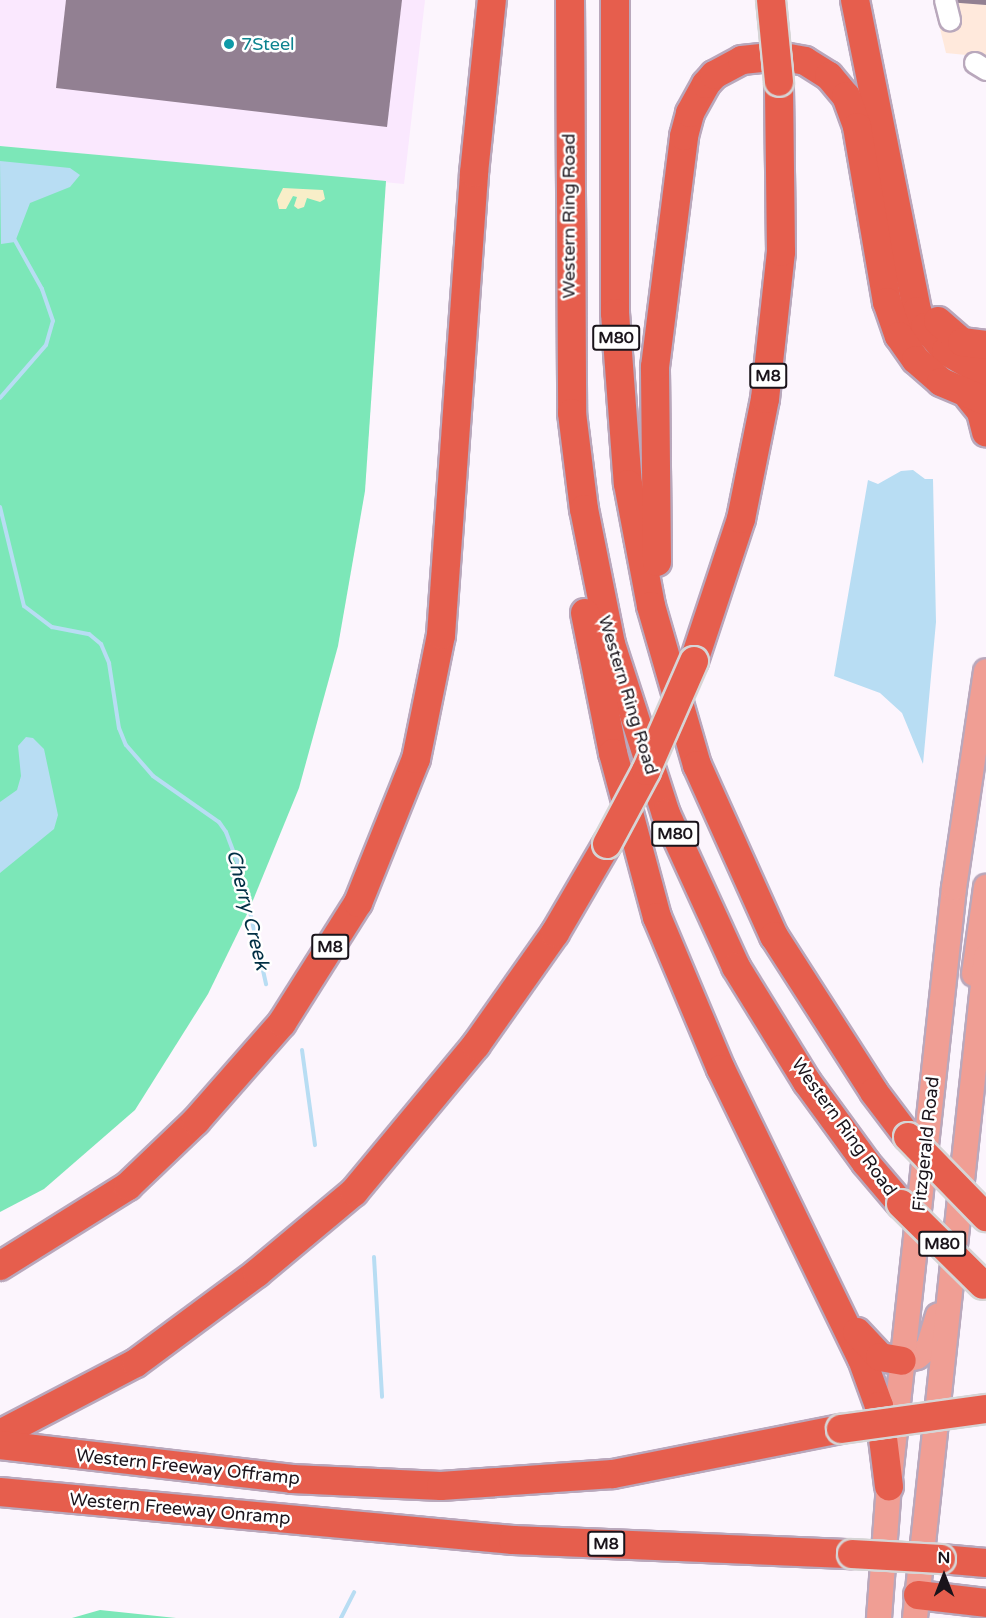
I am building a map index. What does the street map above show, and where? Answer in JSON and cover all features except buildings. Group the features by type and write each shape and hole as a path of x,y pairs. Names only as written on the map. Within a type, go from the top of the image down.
{"highway":[{"name":"M8","path":"0,1266 128,1186 196,1121 282,1023 358,903 416,759 441,635 474,173 492,0"},
{"name":"Western Ring Road","path":"570,0 572,413 584,509 611,644 666,814 736,968 807,1082 901,1204 984,1286"},
{"name":"M80","path":"615,0 615,313 621,415 644,576 682,666 697,765 774,936 874,1092 908,1137 986,1217"},
{"name":"M8","path":"4,1442 136,1363 257,1273 354,1192 476,1045 555,933 646,771 682,666 741,519 765,399 782,223 779,82 771,0"},
{"path":"855,0 901,225 912,294 925,327 959,361 986,374"},
{"path":"682,666 659,599 655,536 655,368 684,136 699,94 714,75 742,60 778,56 805,61 837,85 853,109 887,302 899,336 926,369 978,399 986,432"},
{"path":"901,225 927,300 941,325 962,342 986,345"},
{"path":"572,413 572,492 579,587 613,753 657,917 721,1069 835,1300 879,1406 889,1486"},
{"path":"835,1300 873,1351 889,1360 902,1361"},
{"name":"Western Freeway Offramp","path":"4,1442 366,1486 492,1484 613,1474 841,1429 986,1409"},
{"name":"Western Freeway Onramp","path":"0,1492 513,1540 852,1554 986,1563"},
{"path":"917,1606 986,1603"},
{"path":"946,1618 986,1614"}],"main road":[{"name":"Fitzgerald Road","path":"879,1618 889,1486 954,888 986,671"},
{"path":"902,1361 917,1357 928,1348 936,1328 986,887"},
{"path":"917,1606 986,957"},
{"path":"883,1563 895,1584 917,1606"}],"lane":[{"path":"945,0 950,20"},
{"path":"986,62 975,63 986,70"}],"shaded area":[{"path":"0,0 425,0 404,184 0,146"},
{"path":"933,0 986,0 986,57 946,53"}],"green space":[{"path":"0,146 386,181 365,491 338,646 299,788 249,910 208,994 135,1110 44,1189 0,1212"},
{"path":"100,1610 176,1618 72,1618"}],"sand":[{"path":"283,188 323,190 325,199 320,202 307,198 304,207 298,209 294,206 297,197 293,196 286,209 279,209 277,200"}],"water":[{"path":"0,161 70,168 80,175 70,187 30,203 15,242 1,244"},
{"path":"913,470 925,479 933,479 936,622 923,764 902,713 880,693 834,676 868,480 878,484 901,471"},
{"path":"26,737 33,738 44,749 58,815 54,829 0,873 0,802 17,790 21,776 18,746"}],"waterway":[{"name":"Cherry Creek","path":"0,398 46,345 53,321 42,289 13,237"},
{"name":"Cherry Creek","path":"0,507 24,606 52,627 89,634 101,644 109,663 119,728 126,745 153,776 219,822 226,832 241,872 266,984"},
{"name":"Cherry Creek","path":"302,1050 315,1145"},
{"name":"Cherry Creek","path":"374,1257 382,1397"},
{"name":"Cherry Creek","path":"341,1618 354,1592"}],"place":[{"name":"7Steel","path":"229,44"}]}
